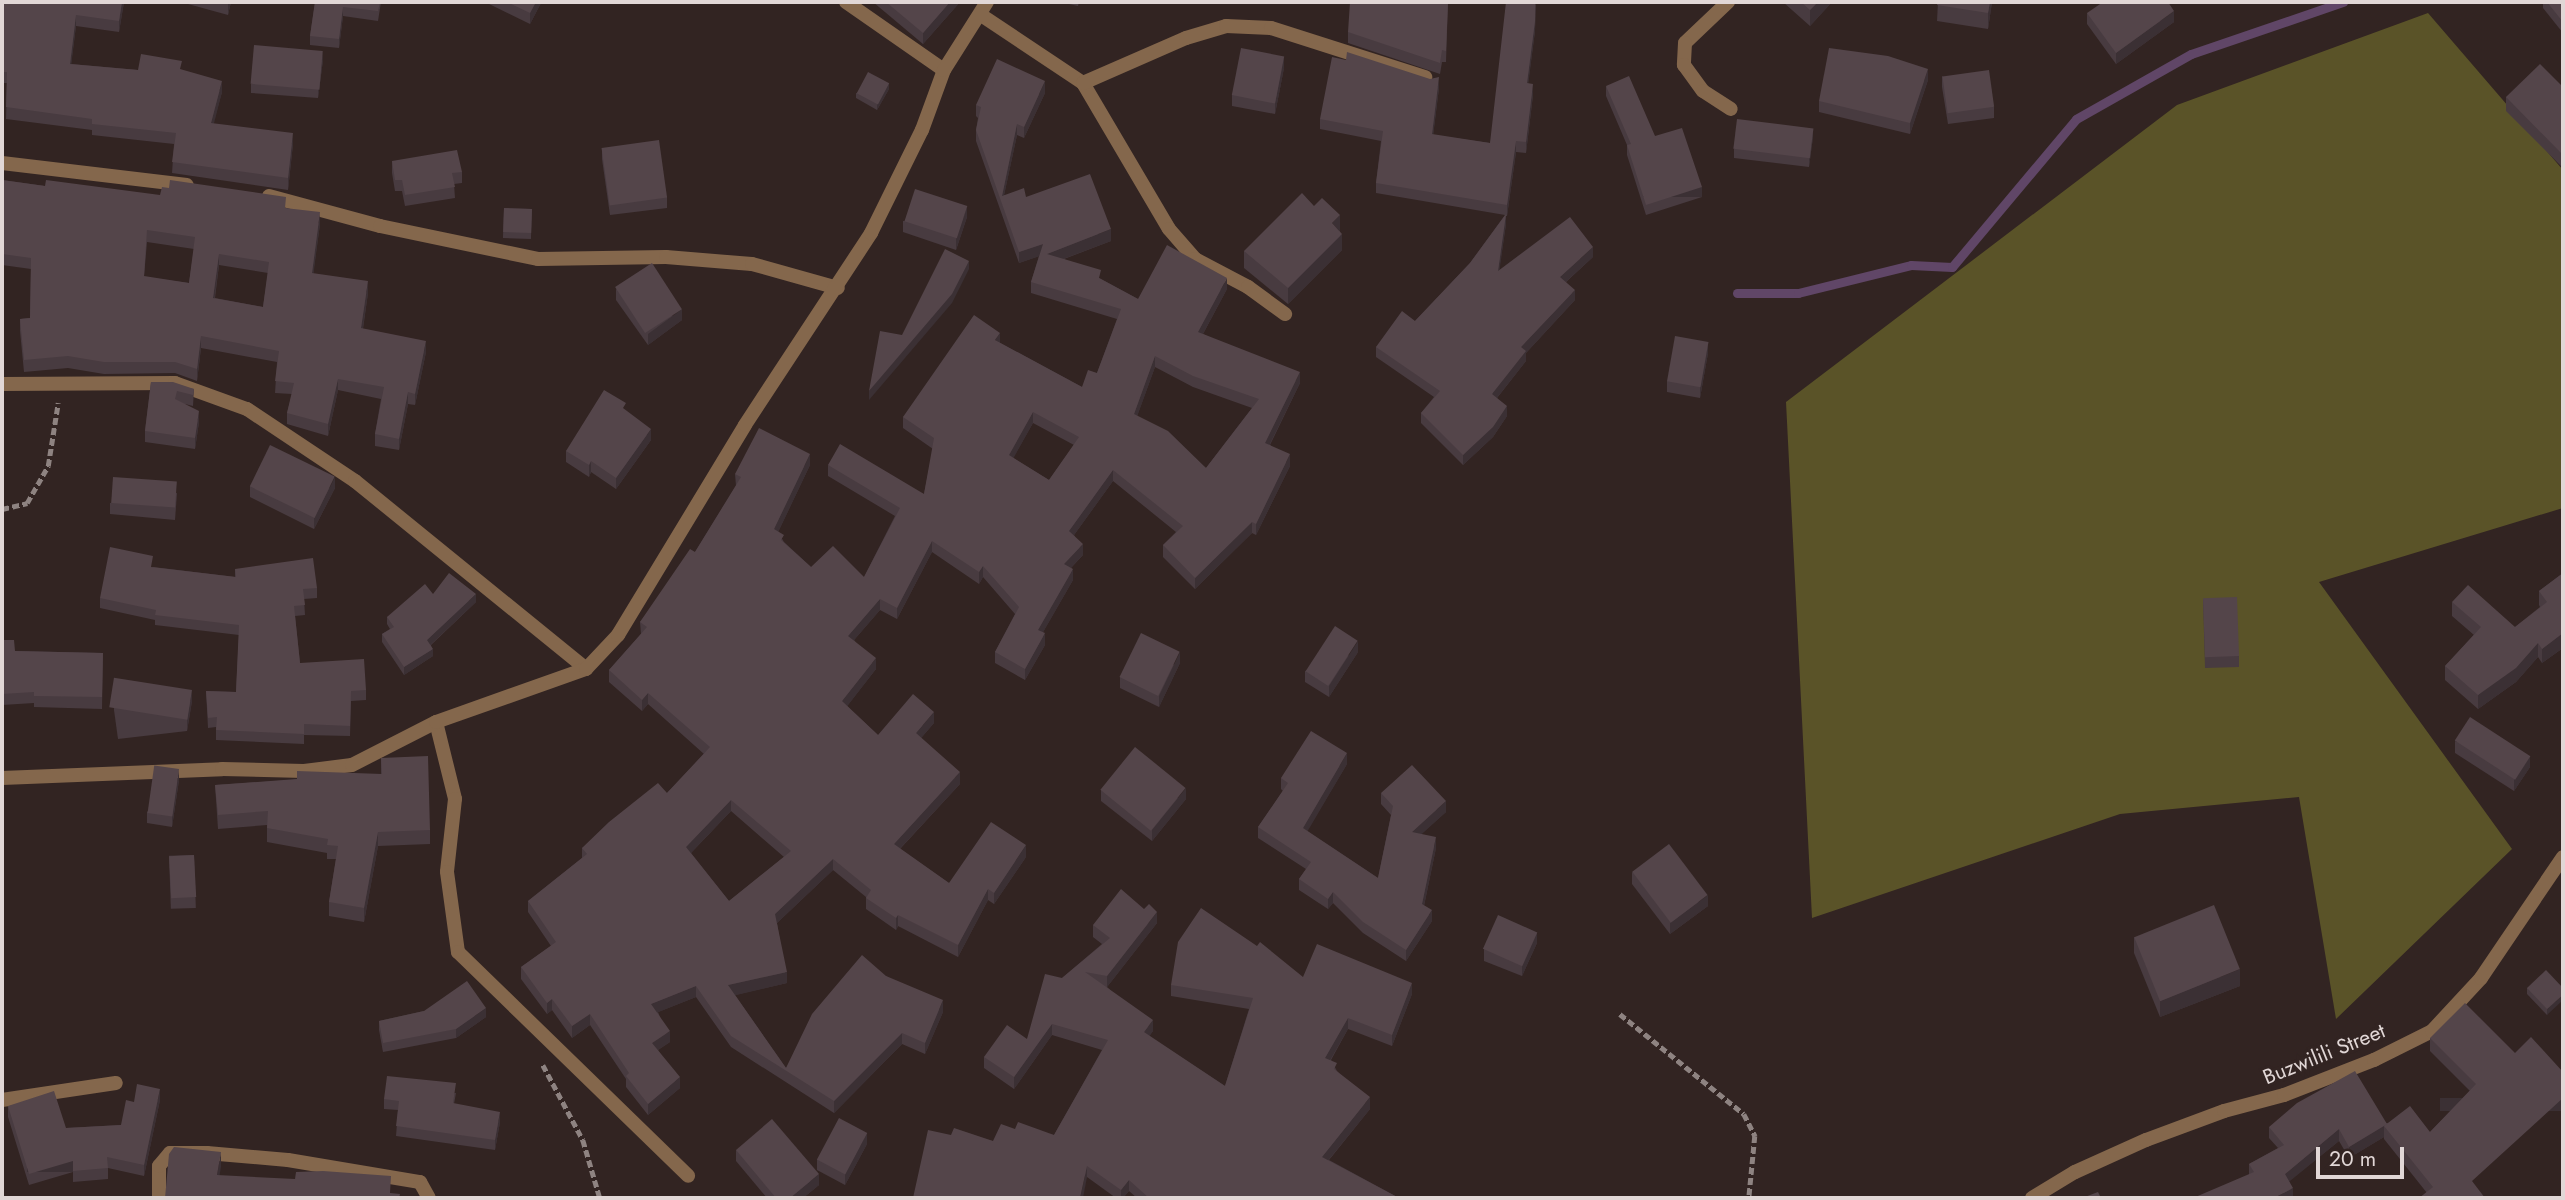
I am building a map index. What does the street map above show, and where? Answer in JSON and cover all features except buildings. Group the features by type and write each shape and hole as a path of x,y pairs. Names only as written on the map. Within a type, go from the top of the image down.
{"street":[{"path":"846,2 944,70"},
{"path":"1728,2 1685,43 1684,65 1703,91 1731,109"},
{"path":"2,778 328,768 352,765 436,722 586,668 618,635 760,402 838,288 871,233 922,130 944,70 984,8 1083,83 1181,244 1203,265 1248,286 1285,314"},
{"path":"1083,83 1226,26 1271,28 1433,80"},
{"path":"2,163 204,187"},
{"path":"256,194 307,202 380,226 538,259 666,257 752,264 838,288"},
{"path":"2,384 61,386 175,383 247,409 366,489 586,668"},
{"path":"436,722 455,799 447,872 458,952 538,1026 605,1099 688,1176"},
{"name":"Buzwilili Street","path":"2032,1198 2146,1140 2224,1111 2284,1095 2374,1060 2432,1031 2481,978 2563,857"},
{"path":"2,1100 116,1083"},
{"path":"159,1198 159,1166 170,1153 206,1153 288,1160 420,1182 429,1198"}],"path":[{"path":"2,509 27,503 48,466 61,386"},
{"path":"1620,1014 1744,1114 1755,1136 1749,1198"},
{"path":"538,1026 548,1080 583,1140 600,1198"}],"shaded area":[{"path":"2428,13 2563,170 2563,508 2319,582 2512,849 2336,1019 2299,797 2120,814 1812,918 1786,402 2177,105"}],"waterway":[{"path":"1737,293 1798,293 1911,265 1952,267 2076,119 2191,54 2343,2"}]}
